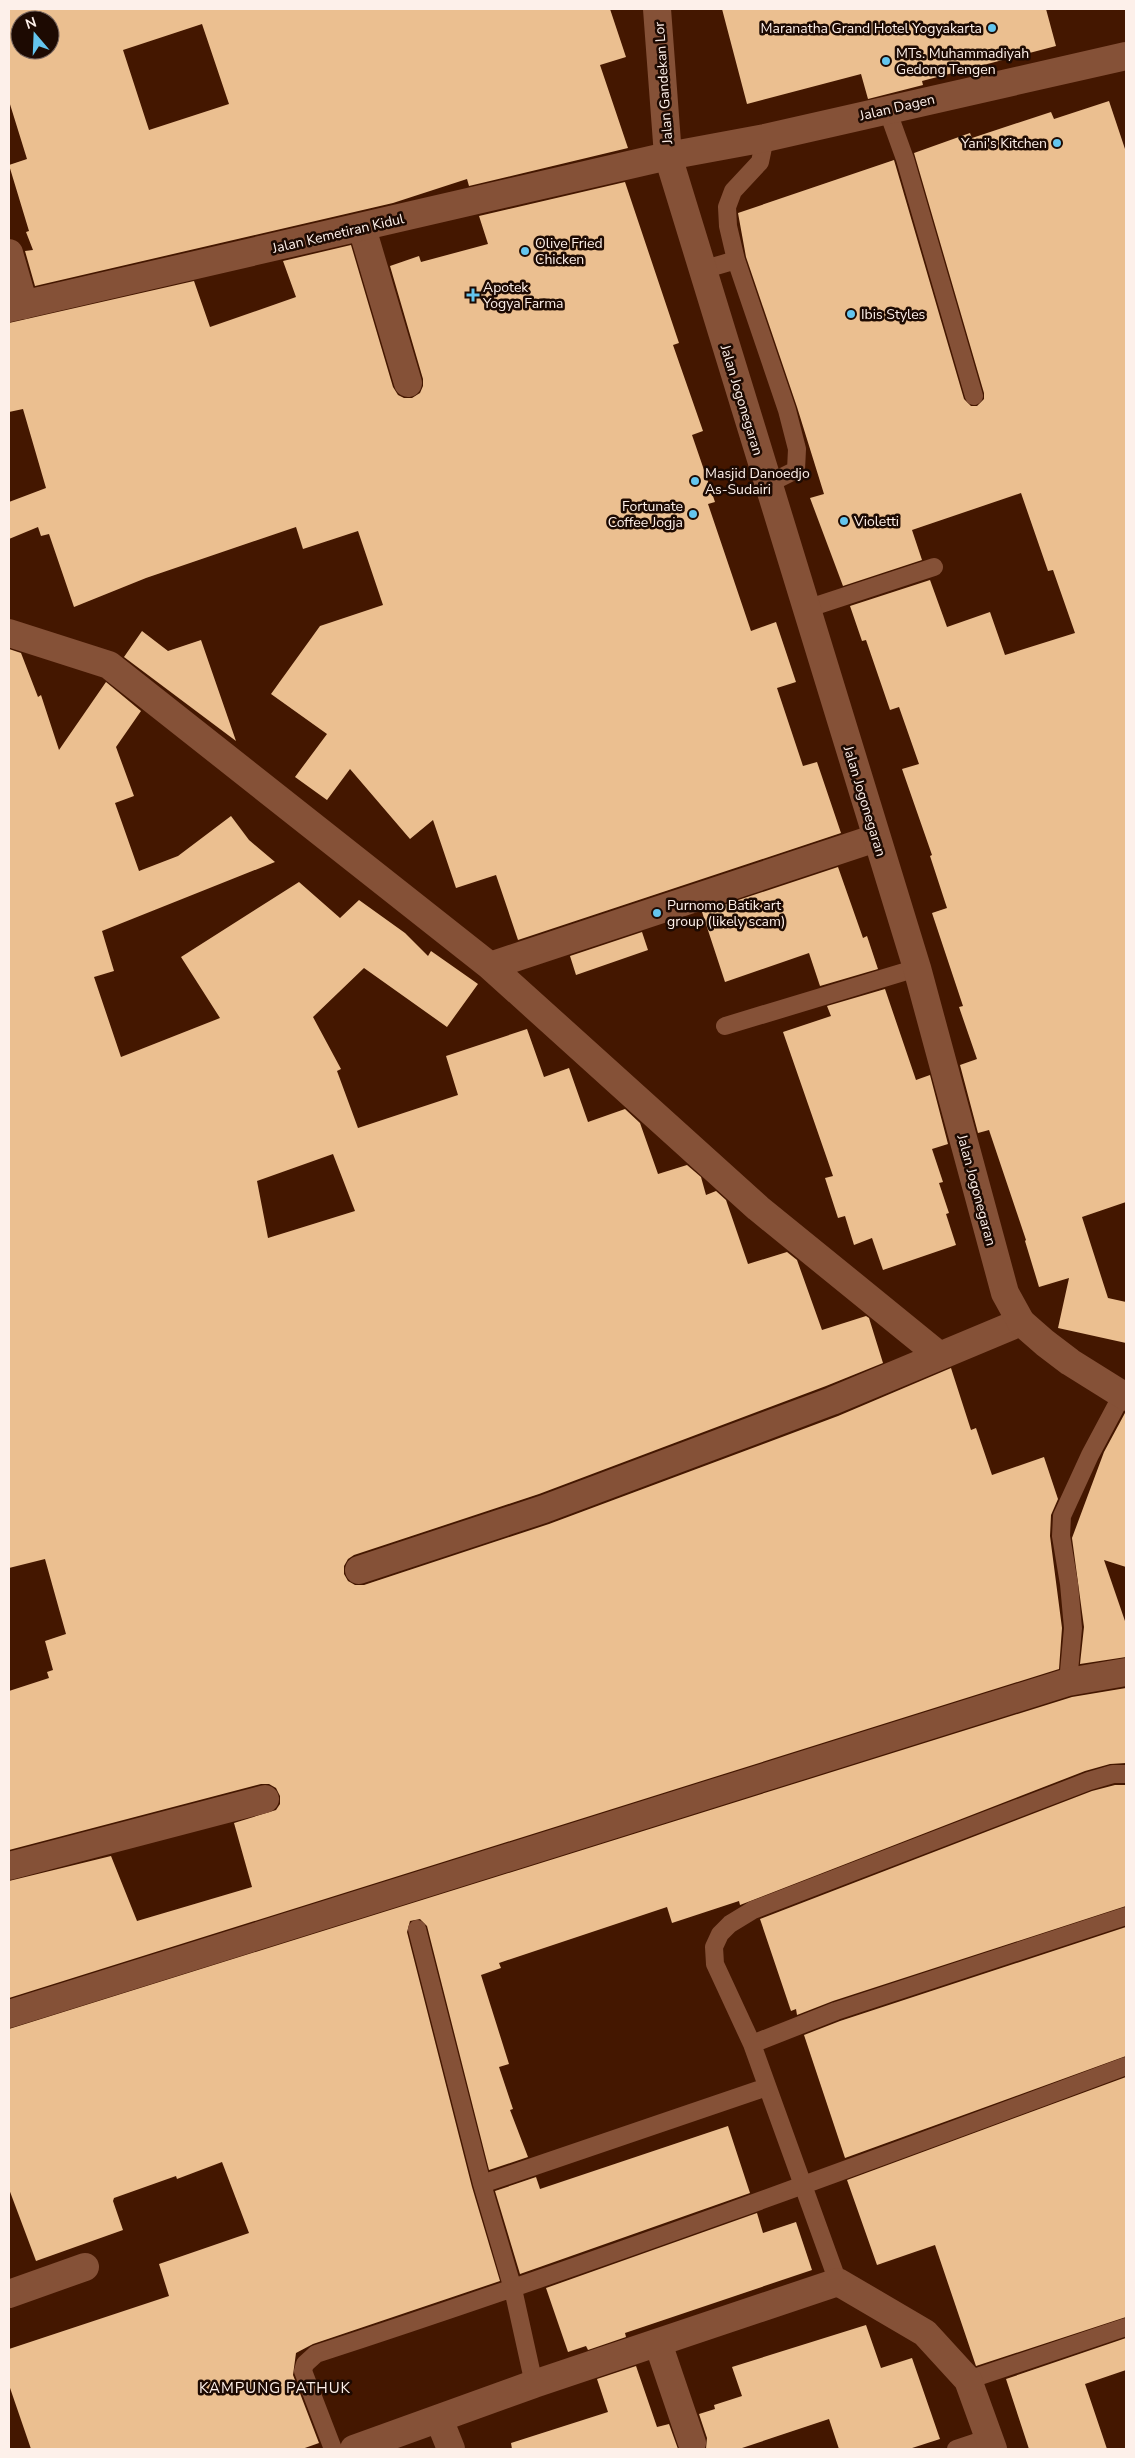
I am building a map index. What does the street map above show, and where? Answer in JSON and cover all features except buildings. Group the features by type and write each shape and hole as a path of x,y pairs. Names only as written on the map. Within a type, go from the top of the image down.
{"street":[{"name":"Jalan Gandekan Lor","path":"657,9 668,156"},
{"name":"Jalan Dagen","path":"668,156 765,138 1126,56"},
{"name":"Jalan Kemetiran Kidul","path":"16,307 668,156"},
{"name":"Jalan Jogonegaran","path":"668,156 917,968 1005,1293 1012,1309 1021,1322 1070,1362 1124,1396"},
{"path":"362,228 408,383"},
{"path":"9,253 16,307"},
{"path":"9,633 109,665 490,966 758,1208 940,1356"},
{"path":"490,966 876,838"},
{"path":"359,1570 544,1510 832,1401 1021,1322"},
{"path":"9,2014 1068,1682 1126,1672"},
{"path":"9,1866 265,1799"},
{"path":"9,2294 85,2267"},
{"path":"354,2449 534,2384 838,2282 925,2333 968,2380 990,2444"},
{"path":"658,2343 692,2443"},
{"path":"439,2419 450,2449"}],"lane":[{"path":"887,109 906,159 974,396"},
{"path":"765,138 760,162 733,191 727,206 728,226 736,260 787,410 797,449 796,470 768,484"},
{"path":"702,270 736,260"},
{"path":"806,609 934,567"},
{"path":"725,1026 917,968"},
{"path":"1068,1682 1073,1628 1069,1584 1061,1536 1062,1516 1090,1455 1124,1396"},
{"path":"838,2282 752,2044 715,1964 714,1947 720,1934 730,1924 753,1910 1089,1781 1113,1774 1126,1774"},
{"path":"752,2044 827,2014 1126,1916"},
{"path":"416,1929 482,2184 513,2289 534,2384"},
{"path":"333,2449 303,2371 305,2364 316,2354 513,2289 804,2186 1126,2066"},
{"path":"482,2184 766,2087"},
{"path":"968,2380 1126,2327"},
{"path":"956,2449 990,2444"}],"place":[{"name":"Maranatha Grand Hotel Yogyakarta","path":"992,28"},
{"name":"MTs. Muhammadiyah Gedong Tengen","path":"886,61"},
{"name":"Yani's Kitchen","path":"1057,143"},
{"name":"Olive Fried Chicken","path":"525,251"},
{"name":"Apotek Yogya Farma","path":"473,295"},
{"name":"Ibis Styles","path":"851,314"},
{"name":"Masjid Danoedjo As-Sudairi","path":"695,481"},
{"name":"Fortunate Coffee Jogja","path":"693,514"},
{"name":"Violetti","path":"844,521"},
{"name":"Purnomo Batik art group (likely scam)","path":"657,913"}],"district":[{"name":"KAMPUNG PATHUK","path":"275,2388"}]}
